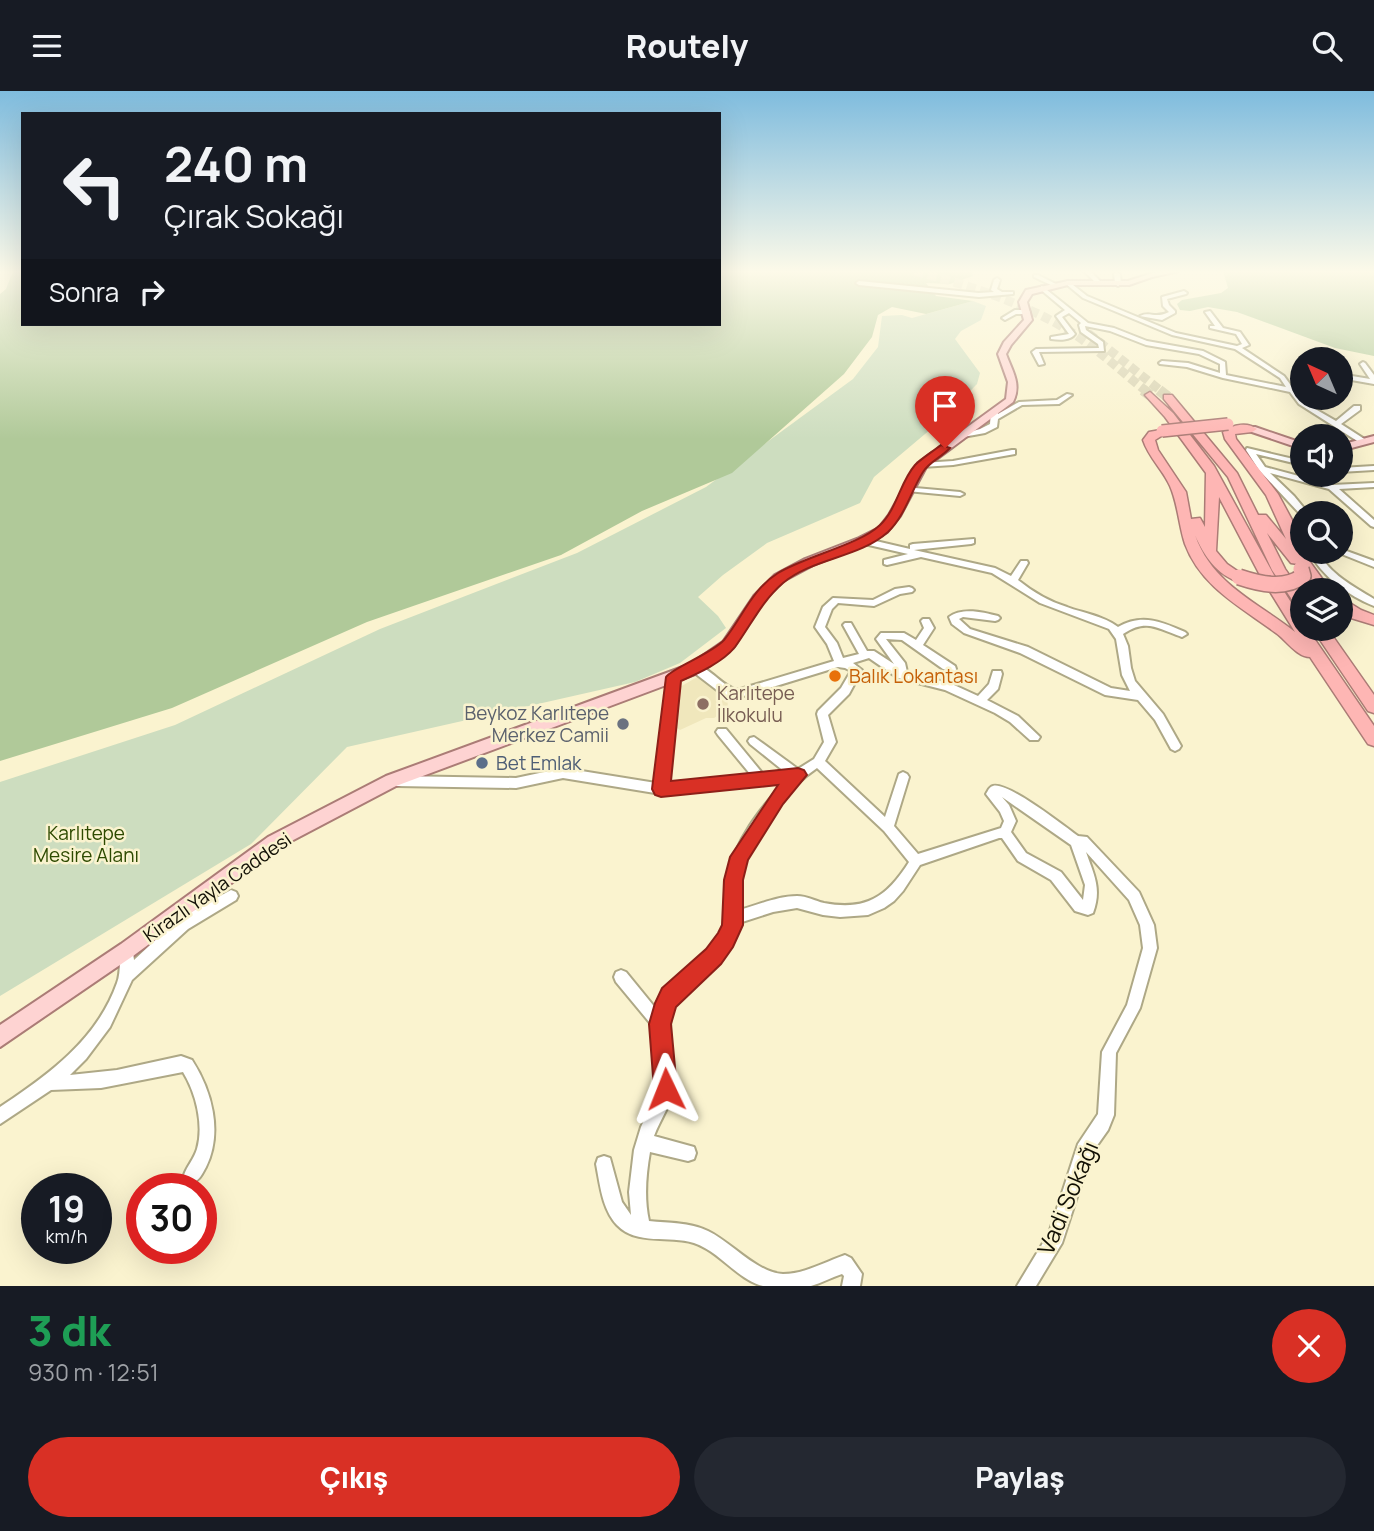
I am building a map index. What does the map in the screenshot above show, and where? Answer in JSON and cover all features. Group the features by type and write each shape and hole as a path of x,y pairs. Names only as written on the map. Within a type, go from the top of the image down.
{"highway":[{"path":"1150,395 1208,466 1268,577 1330,677 1374,739"},
{"path":"1168,397 1233,476 1290,554"},
{"path":"1252,429 1235,423 1162,431 1153,434 1149,440 1152,450 1196,519 1210,556 1228,572 1260,584 1280,584 1298,580 1303,576 1298,564"},
{"path":"1252,429 1232,429 1229,432 1231,439 1272,494 1286,520 1297,552 1314,578"},
{"path":"1208,466 1213,490 1210,556"},
{"path":"1233,476 1279,571 1290,587"},
{"path":"1176,485 1197,554 1213,580 1292,635 1330,677"},
{"path":"1272,494 1290,542"},
{"path":"1353,612 1374,620"},
{"path":"1353,620 1374,627"},
{"path":"1329,641 1374,707"}],"main road":[{"name":"Kirazlı Yayla Caddesi","path":"0,1037 127,950 274,842 391,781 552,719 696,668 728,645 758,599 779,578 883,530 922,465 995,415 1010,400 1014,381 1003,354 1010,338 1024,327"},
{"path":"1252,429 1290,442"}],"street":[{"path":"1053,338 1070,337 1072,334 1067,327"},
{"path":"1041,364 1035,352 1038,350 1102,351 1101,343 1083,331 1082,327"},
{"path":"1100,327 1146,343 1201,352 1223,363 1223,376"},
{"path":"1158,327 1174,334 1237,348 1282,377 1290,387"},
{"path":"1212,327 1243,336 1246,345 1237,348"},
{"path":"1162,363 1188,365 1223,376 1290,390"},
{"path":"1363,364 1374,381"},
{"path":"1353,378 1374,381"},
{"path":"995,415 1013,406 1059,402 1069,395"},
{"path":"1313,410 1337,424 1357,408"},
{"path":"1353,432 1369,440"},
{"path":"1290,460 1250,450 1280,490 1294,501"},
{"path":"922,465 967,461 1012,452"},
{"path":"1353,469 1374,468"},
{"path":"1263,469 1290,476"},
{"path":"1353,486 1374,485"},
{"path":"1332,487 1374,524"},
{"path":"907,489 960,495"},
{"path":"863,541 995,571 1014,579 1027,593 1043,602 1104,623 1118,632 1127,659 1125,670 1131,684 1154,709 1175,745"},
{"path":"893,547 930,547 971,541"},
{"path":"887,562 923,553"},
{"path":"1353,556 1374,563"},
{"path":"1014,579 1024,563"},
{"path":"1321,564 1339,580 1374,603"},
{"path":"840,664 832,643 820,627 831,603 844,599 874,603 898,591 909,590"},
{"path":"995,618 962,614 954,617 967,631 1024,650 1109,692 1142,696"},
{"path":"918,645 929,628 926,621"},
{"path":"1118,632 1133,622 1144,621 1182,634"},
{"path":"848,625 864,654"},
{"path":"902,674 901,666 881,639 884,635 899,635 951,669 948,687"},
{"path":"696,668 732,694 840,664 864,654 875,655 902,674 948,687 1014,719 1034,737"},
{"path":"643,1229 639,1220 638,1195 644,1142 666,1089 660,1024 670,996 714,957 726,940 733,918 733,880 739,857 776,799 798,775 818,762 830,742 822,714 845,691 858,670 847,664 840,664"},
{"path":"979,701 994,686 997,674"},
{"path":"661,789 674,677"},
{"path":"722,732 760,778"},
{"path":"754,741 798,775"},
{"path":"818,762 888,827 916,861"},
{"path":"391,781 516,783 563,773 661,789 798,775"},
{"path":"888,827 903,777"},
{"name":"Vadi Sokağı","path":"1005,833 1010,821 1005,809 992,794 996,790 1009,794 1077,842 1088,844 1134,897 1147,925 1150,948 1133,1009 1109,1052 1106,1115 1080,1158 1076,1182 1056,1237 1026,1286"},
{"path":"733,918 797,902 820,909 860,911 886,902 901,888 916,861 999,833 1005,833 1022,857 1056,876 1080,907 1088,909 1091,885 1077,842"},
{"path":"0,1116 51,1081 92,1045 106,1023 129,974 183,924 231,896"},
{"path":"127,950 129,974"},
{"path":"621,977 660,1024"},
{"path":"51,1081 105,1080 187,1065 193,1074 207,1125 206,1145 193,1173"},
{"path":"644,1142 688,1153"},
{"path":"604,1164 619,1217 629,1226 693,1233 763,1277 779,1283 806,1278 845,1263 853,1274 851,1286"}],"shaded area":[{"name":"Karlıtepe İlkokulu","path":"699,676 727,695 728,709 714,718 706,718 680,730 674,726 673,720 680,687"}],"green space":[{"path":"0,327 875,327 872,337 844,374 732,473 642,511 561,555 367,622 172,708 0,761"},
{"name":"Karlıtepe Mesire Alanı","path":"881,327 969,327 955,339 980,373 977,384 944,418 874,477 860,503 767,543 698,597 718,616 726,628 680,663 635,682 347,747 251,844 0,996 0,782 175,725 380,629 577,553 706,487 853,379 878,347"},
{"path":"1277,327 1374,327 1374,356 1353,352 1353,347 1332,347"}],"tunnel":[{"path":"1062,327 1093,347 1146,391"},
{"path":"1088,333 1161,391"},
{"path":"1143,390 1150,395"},
{"path":"1159,390 1168,397"}],"place":[{"name":"Balık Lokantası","path":"835,676"},
{"name":"Karlıtepe İlkokulu","path":"703,704"},
{"name":"Beykoz Karlıtepe Merkez Camii","path":"623,724"},
{"name":"Bet Emlak","path":"482,763"}],"route":[{"path":"666,1089 666,1064 660,1024 666,1003 670,996 714,957 726,940 732,925 733,880 739,857 776,799 798,775 661,789 674,677 696,668 728,645 758,599 779,578 883,530 894,516 919,468 945,448"}]}
